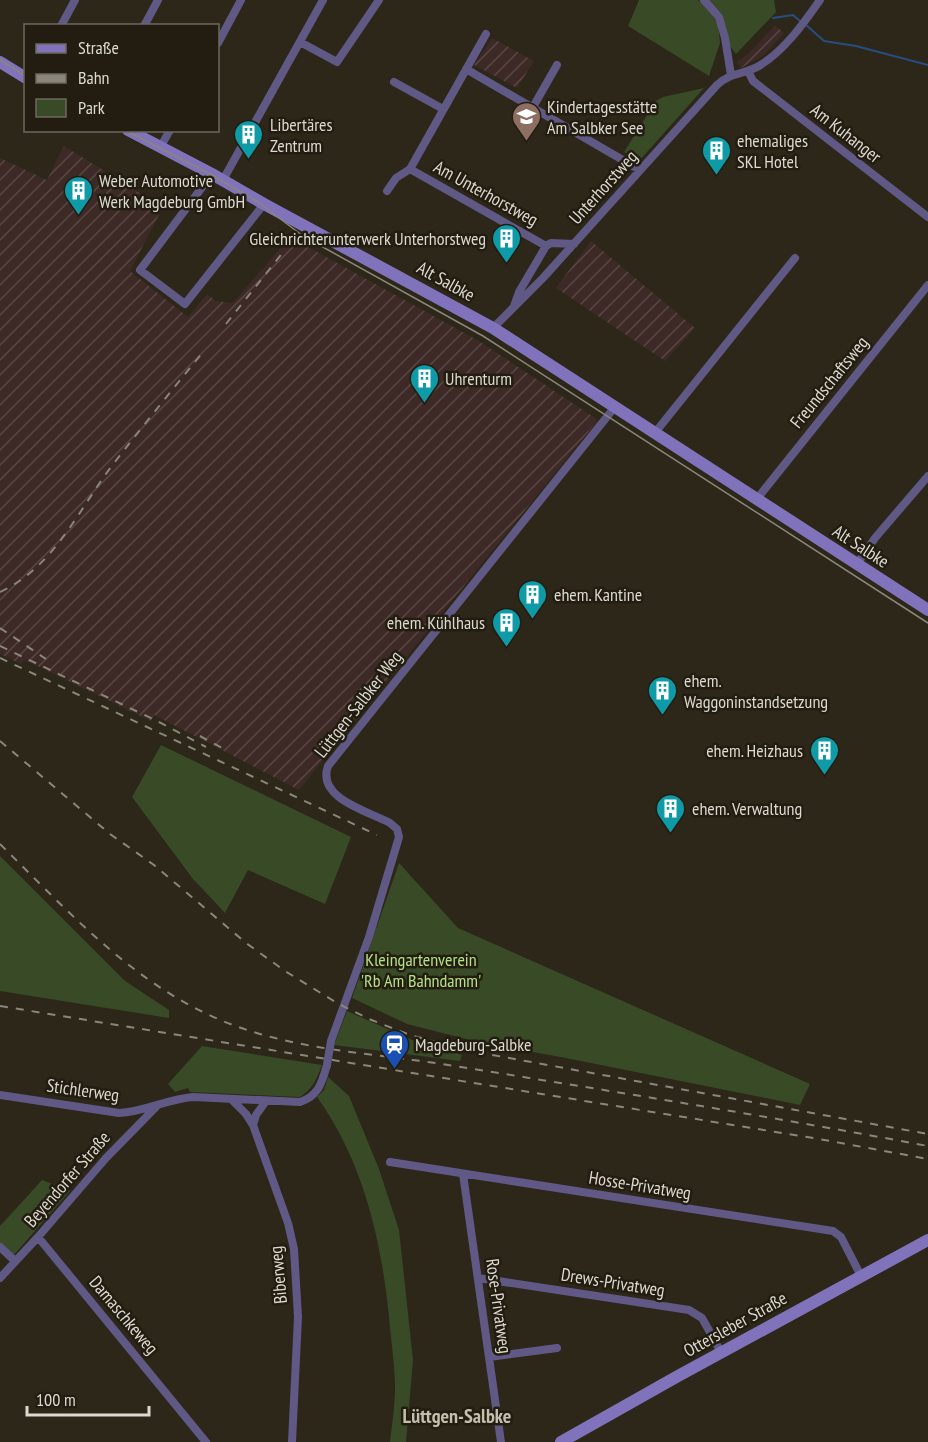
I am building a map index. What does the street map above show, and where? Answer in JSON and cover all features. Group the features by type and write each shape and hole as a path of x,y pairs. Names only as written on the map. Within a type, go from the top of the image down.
{"main road":[{"path":"1,66 24,77"},
{"name":"Alt Salbke","path":"132,132 493,328 928,610"},
{"name":"Ottersleber Straße","path":"561,1442 928,1240"}],"street":[{"path":"63,24 75,0"},
{"path":"145,24 158,0"},
{"path":"219,41 241,0"},
{"path":"264,204 185,304 140,270 218,177 323,0"},
{"path":"300,42 337,62 379,0"},
{"path":"704,0 719,17 731,75"},
{"name":"Unterhorstweg","path":"493,328 524,299 717,85 731,75 748,71 771,57 800,27 820,0"},
{"name":"Am Unterhorstweg","path":"387,191 396,178 410,169 486,34"},
{"path":"533,107 557,65"},
{"path":"466,69 640,170"},
{"name":"Am Kuhanger","path":"748,71 753,81 928,218"},
{"path":"394,82 443,109"},
{"path":"161,146 169,132"},
{"name":"Am Unterhorstweg","path":"410,169 546,246"},
{"name":"Unterhorstweg","path":"513,307 519,292 546,246 551,243 574,244"},
{"path":"654,434 795,258"},
{"name":"Freundschaftsweg","path":"756,500 928,285"},
{"name":"Lüttgen-Salbker Weg","path":"161,1103 193,1096 232,1100 300,1102 309,1099 319,1089 327,1065 331,1041 369,937 399,837 397,829 390,823 333,793 326,781 328,766 614,408"},
{"path":"857,564 875,538 928,476"},
{"name":"Stichlerweg","path":"0,1095 114,1113 138,1111 161,1103"},
{"name":"Biberweg","path":"232,1100 253,1125 288,1223 294,1249 298,1317 292,1442"},
{"path":"253,1125 256,1115 266,1101"},
{"name":"Beyendorfer Straße","path":"0,1278 106,1158 142,1119 161,1103"},
{"name":"Hosse-Privatweg","path":"390,1162 832,1231 840,1237 861,1276"},
{"name":"Rose-Privatweg","path":"463,1174 501,1442"},
{"name":"Damaschkeweg","path":"38,1237 206,1442"},
{"path":"0,1247 15,1261"},
{"name":"Drews-Privatweg","path":"478,1278 693,1311 702,1318 721,1352"},
{"path":"489,1357 557,1348"}],"shaded area":[{"path":"775,25 784,33 764,55 741,68 737,62 749,53"},
{"path":"492,38 534,61 517,88 474,65"},
{"path":"64,146 163,207 130,271 188,317 207,294 216,301 233,303 290,237 479,341 598,420 299,790 154,715 151,721 25,660 21,664 0,654 0,158 47,180"},
{"path":"591,241 695,328 665,361 556,288"}],"green space":[{"path":"639,0 698,0 701,2 718,22 720,43 709,76 628,26"},
{"path":"709,0 774,0 776,12 736,54 729,45 722,14"},
{"path":"704,88 640,160 624,152 656,101 663,97"},
{"path":"161,745 351,837 325,904 248,870 225,913 193,879 132,797"},
{"path":"0,856 125,981 169,1010 169,1018 0,991"},
{"name":"Kleingartenverein 'Rb Am Bahndamm'","path":"399,863 458,928 810,1084 800,1105 478,1042 407,1024 352,998"},
{"path":"347,1011 412,1040 462,1055 460,1061 334,1045"},
{"path":"202,1046 322,1065 311,1087 300,1097 190,1092 188,1088 175,1092 168,1084"},
{"path":"328,1077 349,1096 379,1169 399,1230 413,1360 406,1442 390,1442 395,1380 382,1267 369,1207 359,1178 334,1123 317,1097 324,1090"},
{"path":"42,1180 70,1191 13,1256 0,1244 0,1226"}],"waterway":[{"path":"773,18 793,15 800,21"},
{"path":"805,24 824,41 856,46 928,65"}],"tram line":[{"path":"0,60 24,75"},
{"path":"129,132 212,175 258,202 303,236 483,336 928,623"}],"railway":[{"path":"226,324 284,251"},
{"path":"0,592 19,582 50,554 111,467 203,352"},
{"path":"0,628 46,659"},
{"path":"0,646 206,747"},
{"path":"0,658 377,835"},
{"path":"200,736 224,749"},
{"path":"0,741 110,834 154,865 246,943 285,971 337,1003 369,1019 410,1035 465,1050 928,1134"},
{"path":"0,844 94,936 119,957 172,995 232,1025 263,1035 328,1049 578,1086 928,1146"},
{"path":"0,1006 819,1139 928,1159"}],"place":[{"name":"Kindertagesstätte Am Salbker See","path":"526,142"},
{"name":"Libertäres Zentrum","path":"249,160"},
{"name":"ehemaliges SKL Hotel","path":"716,176"},
{"name":"Weber Automotive Werk Magdeburg GmbH","path":"78,216"},
{"name":"Gleichrichterunterwerk Unterhorstweg","path":"507,264"},
{"name":"Uhrenturm","path":"424,404"},
{"name":"ehem. Kantine","path":"533,620"},
{"name":"ehem. Kühlhaus","path":"506,648"},
{"name":"ehem. Waggoninstandsetzung","path":"663,716"},
{"name":"ehem. Heizhaus","path":"824,776"},
{"name":"ehem. Verwaltung","path":"671,834"},
{"name":"Magdeburg-Salbke","path":"394,1070"}],"district":[{"name":"Lüttgen-Salbke","path":"457,1416"}]}
